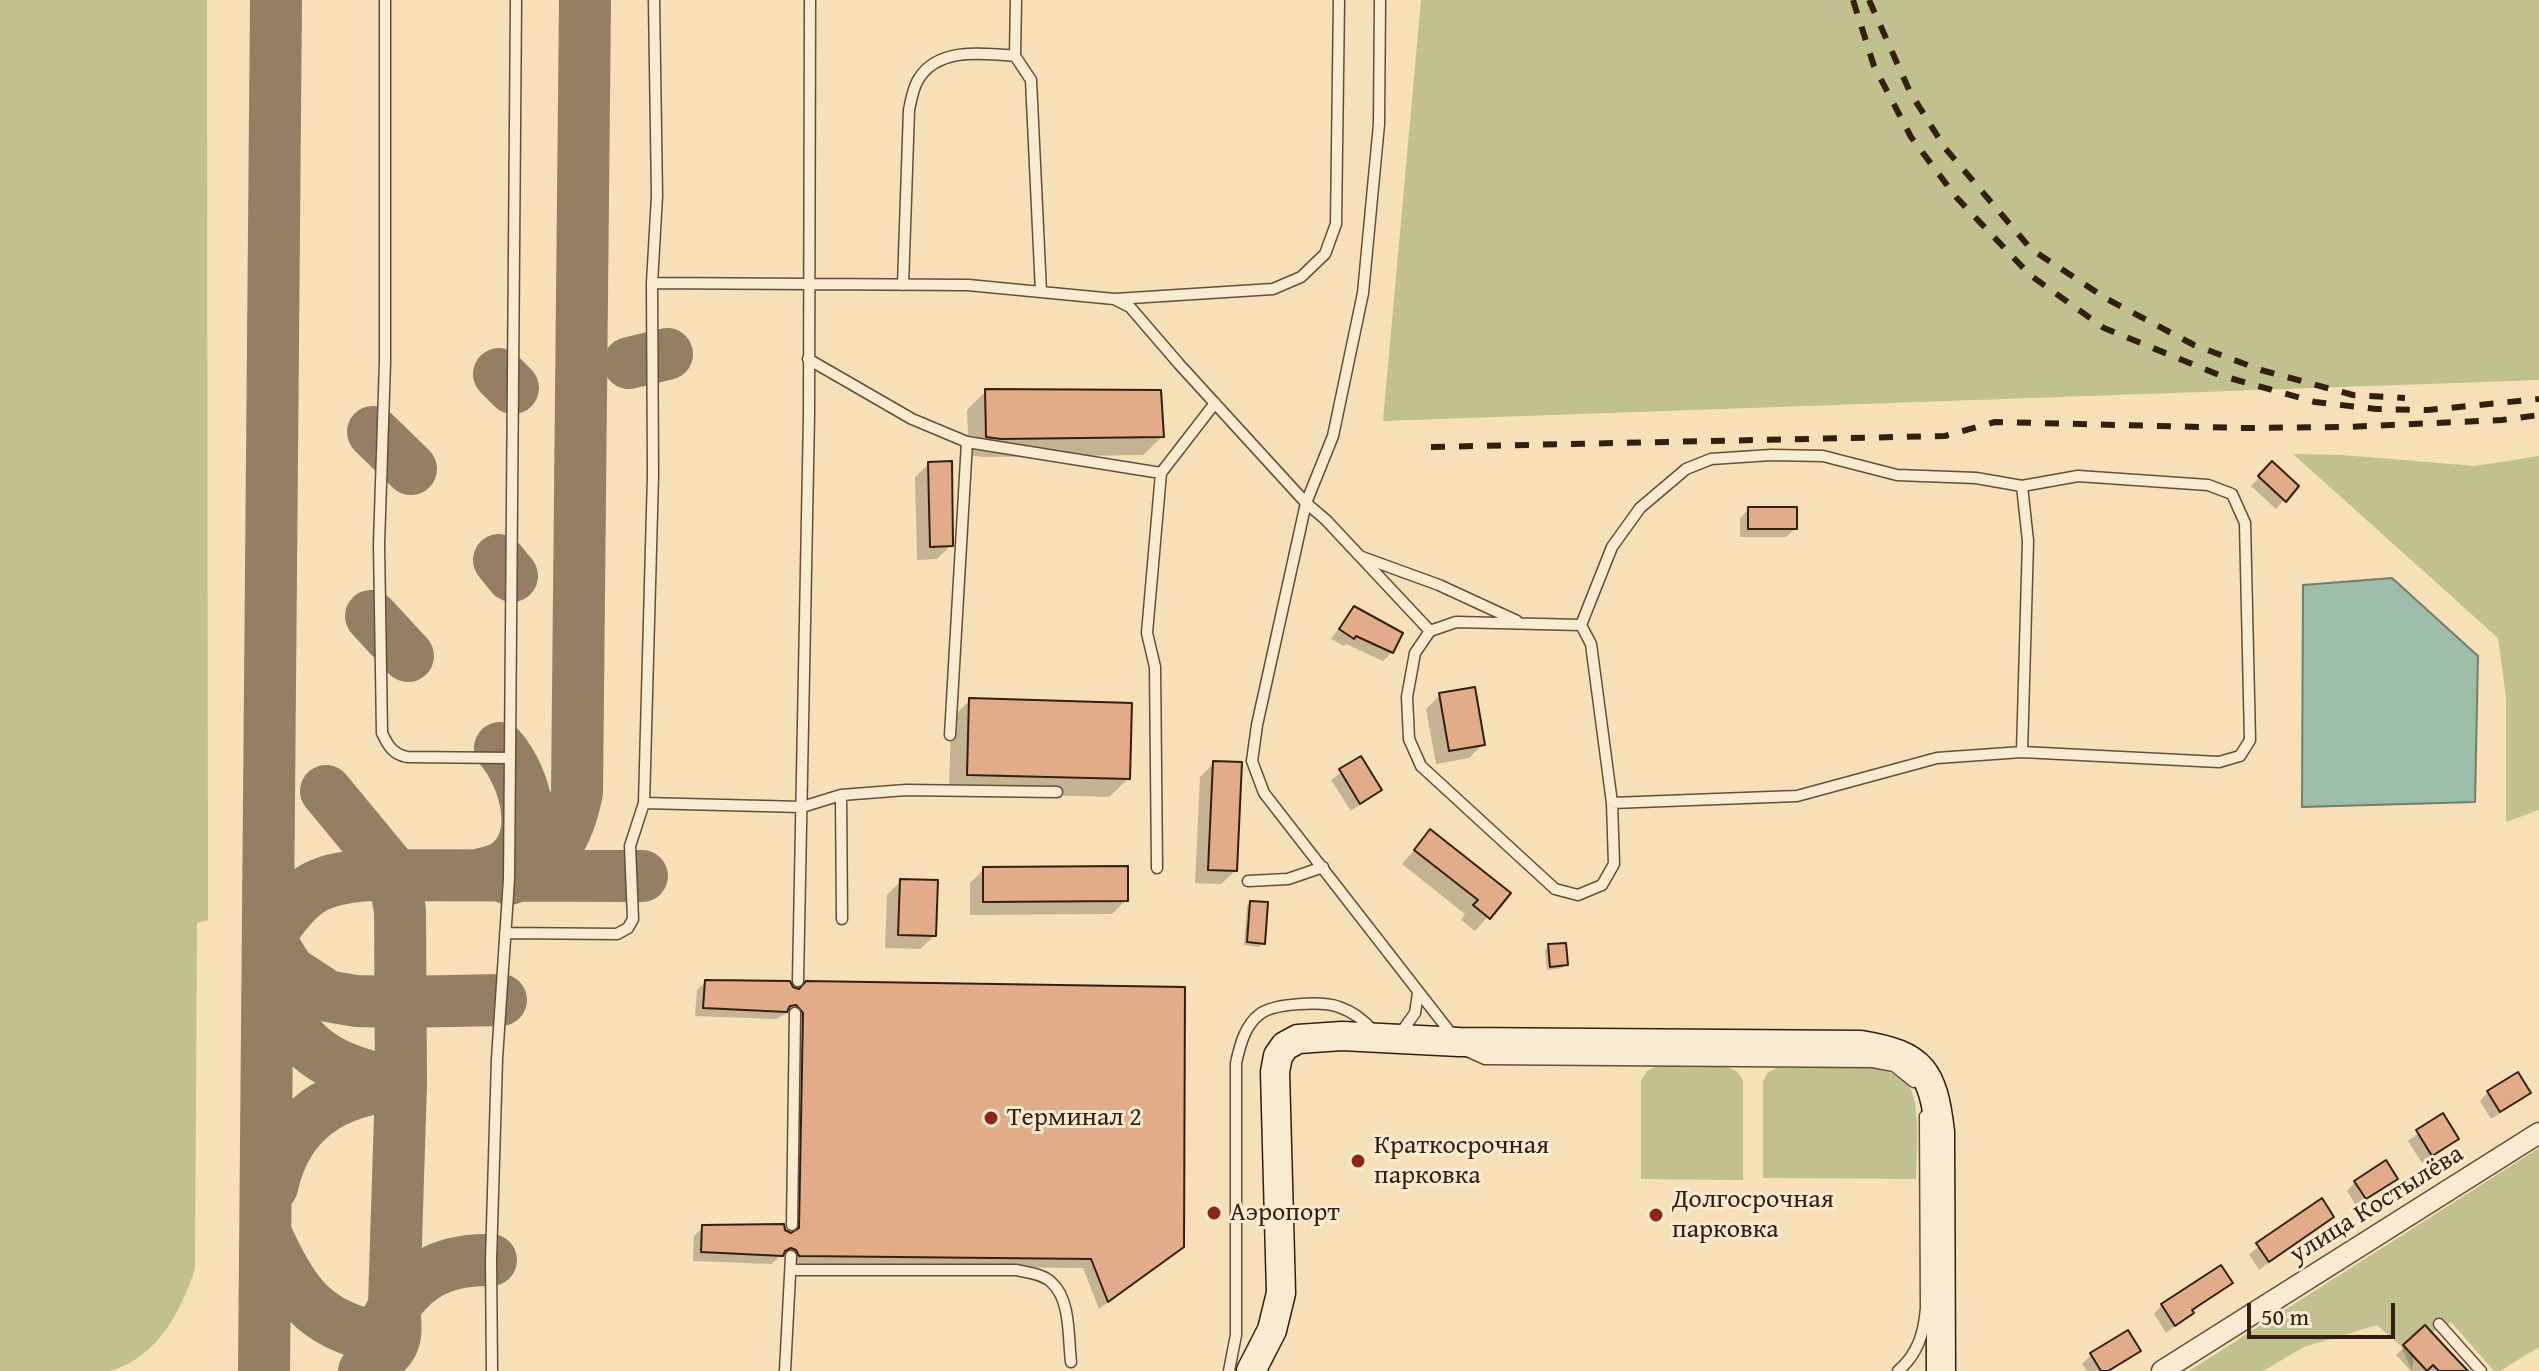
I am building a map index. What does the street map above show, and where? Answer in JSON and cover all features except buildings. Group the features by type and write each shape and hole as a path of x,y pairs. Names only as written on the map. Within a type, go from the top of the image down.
{"main road":[{"path":"1251,1371 1272,1330 1281,1293 1275,1115 1278,1056 1285,1046 1298,1039 1342,1036 1459,1042 1861,1045 1894,1051 1914,1061 1929,1080 1937,1104 1940,1132 1941,1371"}],"street":[{"name":"улица Костылёва","path":"2162,1371 2539,1133"}],"lane":[{"path":"385,0 386,322 379,544 382,733 397,755 407,757 509,758"},
{"path":"492,1371 491,1260 497,1059 509,879 516,0"},
{"path":"505,933 617,934 628,928 633,919 630,846 644,803 653,475 652,283 657,196 654,0"},
{"path":"798,981 810,0"},
{"path":"1016,0 1015,56 1031,80 1041,292"},
{"path":"652,283 968,285 1114,299 1273,289 1301,277 1325,254 1336,224 1339,0"},
{"path":"1380,0 1379,124 1363,293 1333,436 1306,503 1257,725 1252,761 1264,793 1418,993 1459,1042 1474,1055 1485,1059 1873,1062 1894,1066 1913,1081 1917,1089"},
{"path":"903,285 909,110 916,82 926,68 942,60 973,52 1015,56"},
{"path":"1114,299 1130,307 1306,503 1430,631"},
{"path":"808,359 912,419 967,442 1161,473"},
{"path":"1157,868 1155,667 1147,633 1161,473 1215,403"},
{"path":"950,735 967,442"},
{"path":"1581,625 1456,622 1430,631 1415,653 1407,697 1409,739 1421,766 1555,889 1578,895 1602,885 1614,864 1612,803 1591,644 1581,625 1612,547 1640,508 1686,469 1711,459 1823,456 1897,475 1976,478 2022,486 2078,476 2208,485 2232,494 2245,523 2250,740 2240,756 2219,762 2022,752 1937,758 1797,796 1612,803"},
{"path":"2022,486 2028,541 2022,752"},
{"path":"1360,557 1439,585 1521,623"},
{"path":"644,803 802,807 841,795 906,790 1057,792"},
{"path":"841,795 842,919"},
{"path":"1248,881 1288,879 1323,867"},
{"path":"1229,1371 1236,1335 1236,1063 1245,1033 1262,1012 1281,1005 1337,1005 1360,1016 1388,1039 1415,1013 1418,993"},
{"path":"792,1225 795,1013"},
{"path":"1898,1371 1913,1355 1924,1332 1923,1109"},
{"path":"785,1371 791,1256"},
{"path":"791,1270 1017,1270 1036,1274 1052,1282 1064,1302 1071,1362"},
{"path":"2439,1324 2481,1371"}],"green space":[{"path":"0,0 207,0 208,920 197,923 195,1269 174,1316 155,1343 128,1364 111,1371 0,1371"},
{"path":"1421,0 2539,0 2539,380 1383,421"},
{"path":"2293,454 2475,466 2539,456 2539,810 2506,822 2506,697 2498,638"},
{"path":"1655,1067 1728,1067 1738,1072 1743,1081 1743,1180 1641,1179 1641,1081 1647,1071"},
{"path":"1777,1068 1879,1068 1904,1080 1915,1102 1916,1179 1763,1178 1763,1082 1767,1073"},
{"path":"2539,1148 2539,1347 2500,1371 2494,1371 2451,1322 2416,1341 2412,1371 2401,1346 2377,1325 2304,1347 2263,1371 2189,1371"}],"shaded area":[{"path":"2392,578 2478,656 2475,802 2302,807 2303,585"}],"taxiway":[{"path":"264,1371 276,0"},
{"path":"509,879 537,866 556,846 569,821 577,792 585,0"},
{"path":"629,363 667,354"},
{"path":"499,374 513,388"},
{"path":"373,432 411,469"},
{"path":"499,560 512,576"},
{"path":"371,616 408,656"},
{"path":"482,874 503,867 517,855 527,825 523,791 500,748"},
{"path":"326,791 388,866 400,911 401,1084 394,1305 396,1329 389,1350 364,1371"},
{"path":"501,1000 356,1001 327,996 289,971 268,937 309,891 333,880 349,877 642,876"},
{"path":"270,978 290,1023 316,1052 352,1071 398,1084"},
{"path":"272,1187 289,1143 317,1112 355,1093 401,1084"},
{"path":"266,1234 285,1272 307,1302 337,1324 378,1337"},
{"path":"385,1323 405,1294 428,1274 457,1263 491,1260"}],"railway":[{"path":"1853,0 1874,66 1911,137 1956,197 2030,275 2104,328 2219,375 2315,402 2376,409 2428,410 2539,399"},
{"path":"1869,0 1910,92 1945,148 2031,249 2107,299 2194,345 2261,370 2353,395 2405,398"},
{"path":"1431,447 1945,436 1995,422 2245,428 2345,427 2502,420 2539,415"}],"place":[{"name":"Терминал 2","path":"991,1118"},
{"name":"Краткосрочная парковка","path":"1358,1161"},
{"name":"Аэропорт","path":"1214,1213"},
{"name":"Долгосрочная парковка","path":"1656,1215"}]}
